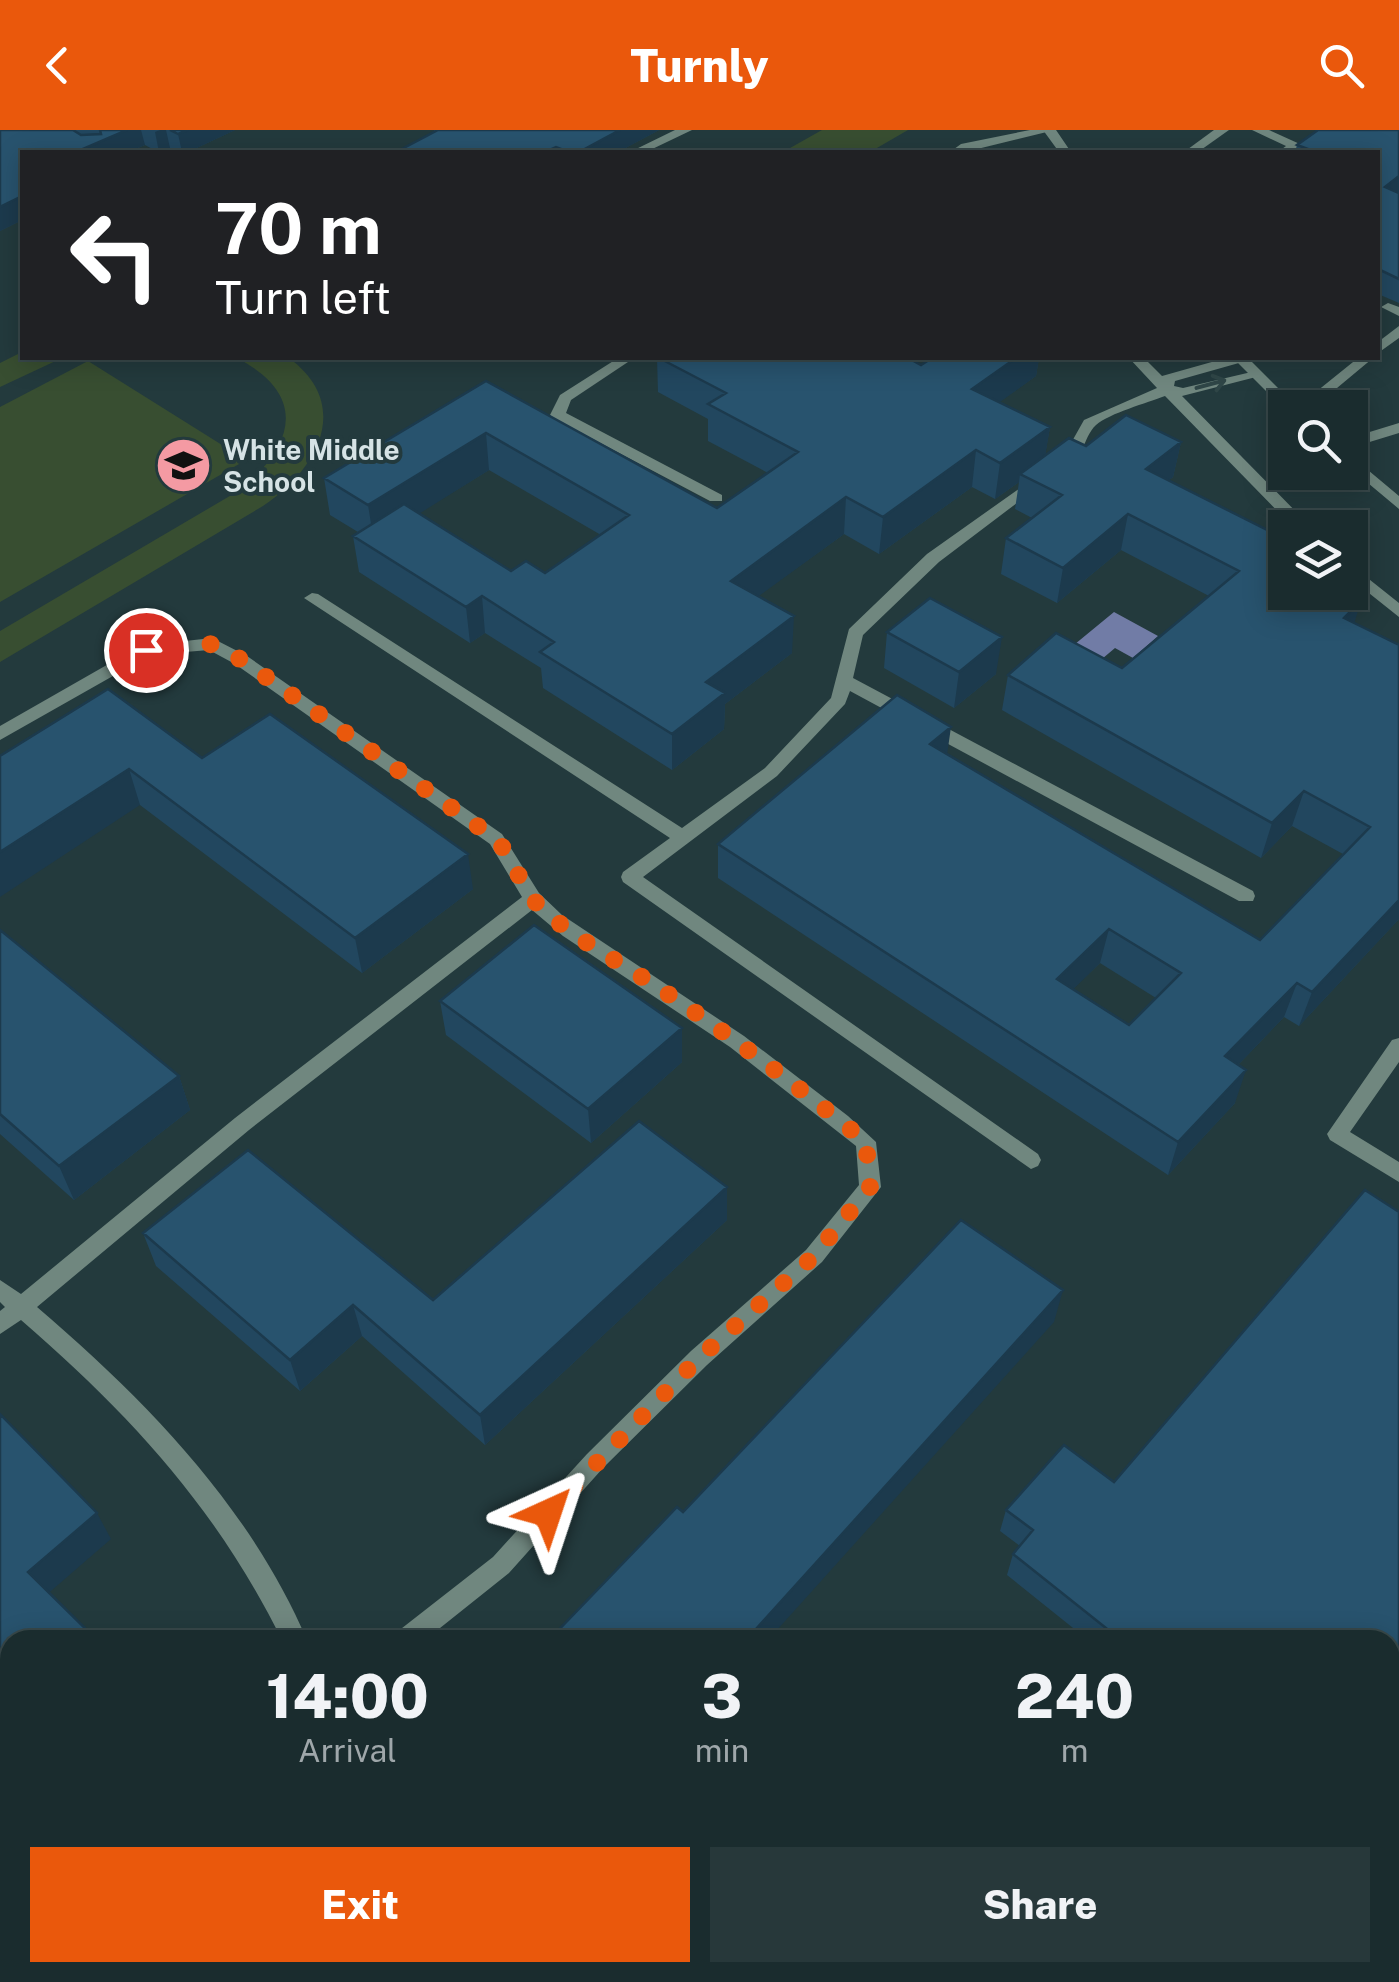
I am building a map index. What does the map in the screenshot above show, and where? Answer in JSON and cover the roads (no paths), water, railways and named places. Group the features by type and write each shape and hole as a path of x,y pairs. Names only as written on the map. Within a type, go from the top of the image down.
{"street":[{"path":"641,150 686,130"},
{"path":"960,150 1049,130"},
{"path":"1193,150 1223,130"},
{"path":"1258,130 1296,145 1287,150"},
{"path":"624,360 564,398 558,415 716,498"},
{"path":"1138,360 1286,510"},
{"path":"1166,390 1168,378 1234,360"},
{"path":"1243,360 1272,390"},
{"path":"1326,390 1363,360"},
{"path":"1032,1160 630,877 771,772 839,700 855,633 933,558 1072,455 1089,423 1166,390 1182,392 1255,373"},
{"path":"1368,437 1399,428"},
{"path":"1368,476 1399,504"},
{"path":"1368,585 1399,612"},
{"path":"312,598 682,837"},
{"path":"0,734 146,650 212,644 242,660 496,839 512,856 534,898 572,933 657,987 777,1072 866,1142 870,1187 814,1256 699,1358 596,1461 501,1565 419,1630"},
{"path":"844,680 1246,896"},
{"path":"0,1324 242,1124 534,898"},
{"path":"1399,1046 1336,1134 1399,1173"},
{"path":"0,1289 108,1387 199,1487 252,1558 290,1630"}],"water":[{"path":"1114,612 1158,636 1133,658 1115,648 1096,664 1069,649"}],"place":[{"name":"White Middle School","path":"184,465"}]}
